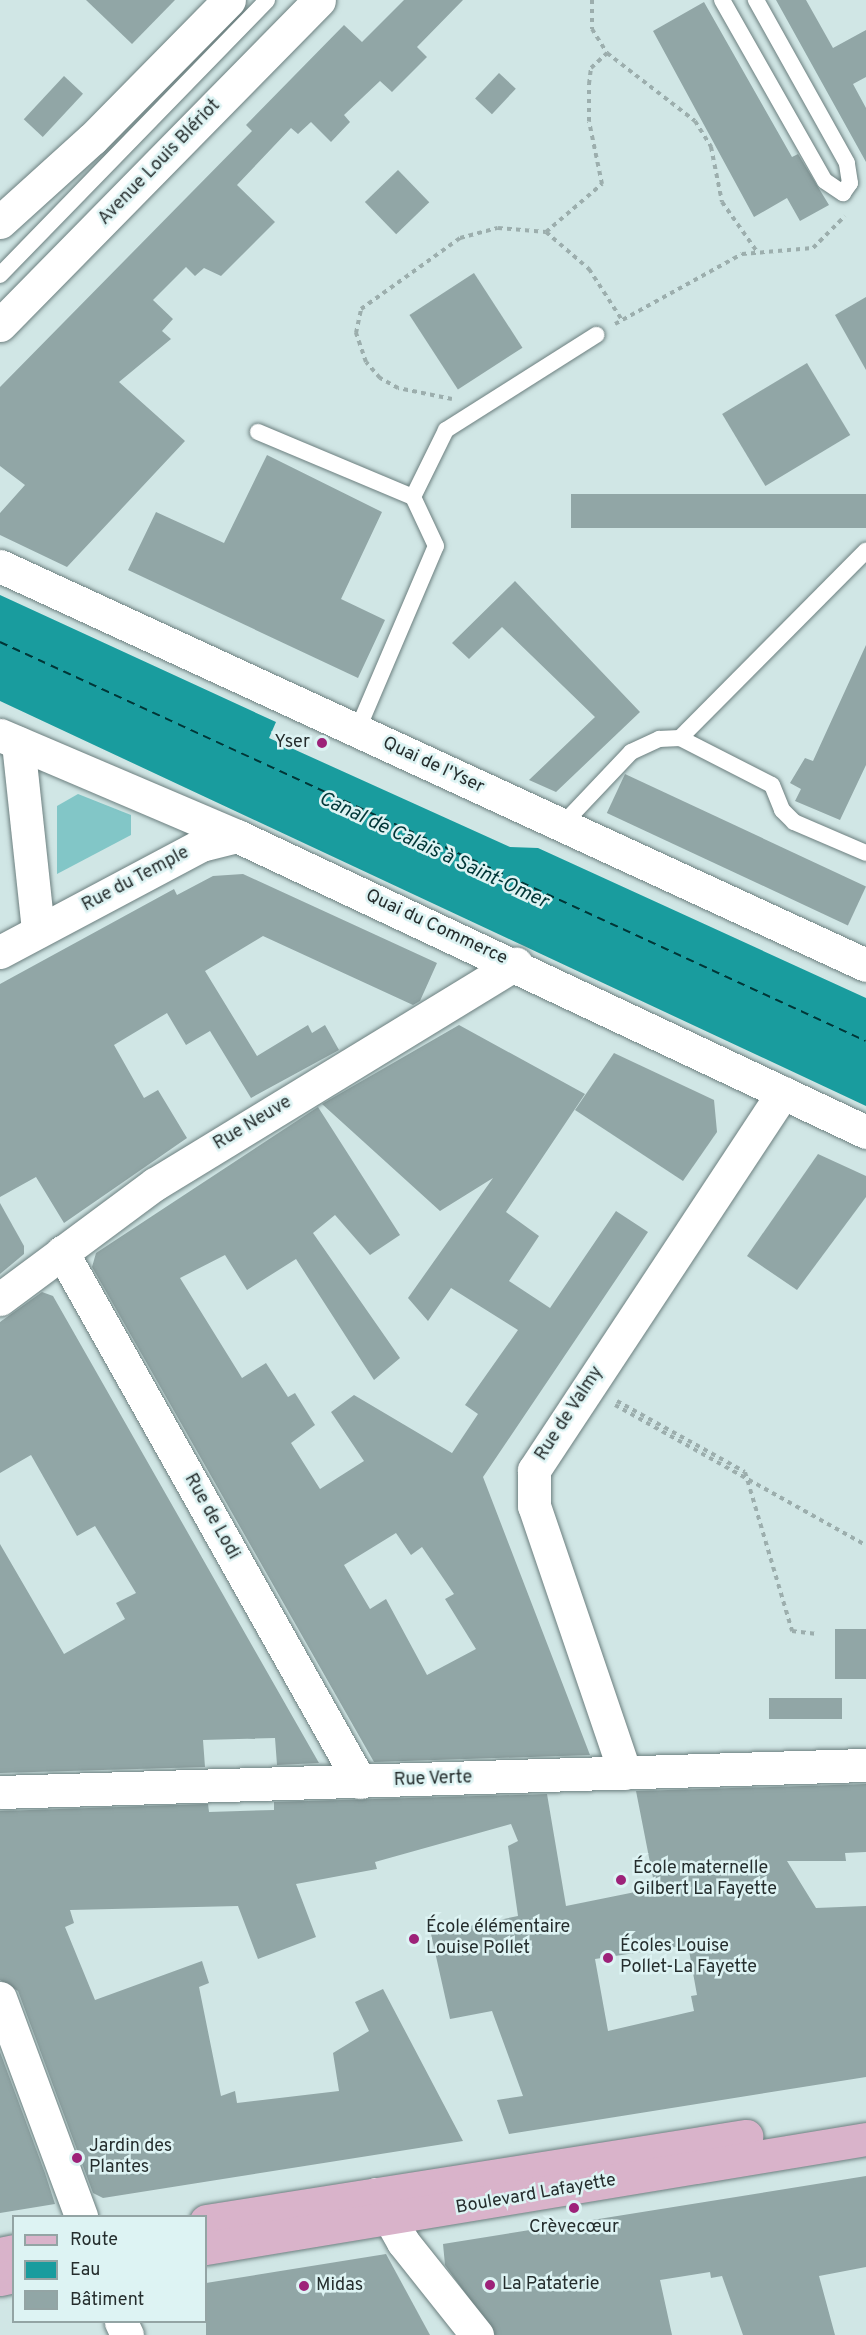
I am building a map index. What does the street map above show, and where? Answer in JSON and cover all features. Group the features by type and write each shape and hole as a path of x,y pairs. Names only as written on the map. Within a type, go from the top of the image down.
{"main road":[{"name":"Boulevard Lafayette","path":"207,2248 382,2207 866,2117"},
{"name":"Boulevard Lafayette","path":"207,2221 382,2207 866,2139"}],"street":[{"path":"0,222 93,139 229,0"},
{"name":"Avenue Louis Blériot","path":"0,325 319,0"},
{"name":"Quai de l'Yser","path":"0,566 866,965"},
{"path":"9,739 38,931"},
{"name":"Quai du Commerce","path":"9,739 237,836 516,964 866,1132"},
{"name":"Rue du Temple","path":"0,952 201,845 237,836"},
{"name":"Rue Neuve","path":"0,1299 183,1166 516,964"},
{"name":"Rue de Valmy","path":"625,1773 531,1493 540,1456 597,1392 783,1093"},
{"name":"Rue de Lodi","path":"62,1252 360,1782"},
{"name":"Rue Verte","path":"0,1791 360,1782 866,1765"},
{"path":"0,1998 80,2215"},
{"path":"382,2207 477,2335"}],"lane":[{"path":"0,275 267,0"},
{"path":"722,0 825,181 843,193 850,183 847,163 756,0"},
{"path":"413,497 446,430 596,335"},
{"path":"258,432 413,497 436,546 357,731"},
{"path":"680,738 866,551"},
{"path":"561,826 631,752 659,739 680,738 771,785 782,810 794,822 866,853"}],"path":[{"path":"592,0 592,29 607,53 695,121 711,147 723,202 758,253"},
{"path":"546,232 602,184 589,121 589,84 591,68 607,53"},
{"path":"596,335 742,254 813,248 846,215 843,193"},
{"path":"467,417 455,400 398,388 380,378 366,362 356,333 361,309 460,238 498,228 546,232 589,268 622,320"},
{"path":"597,1392 748,1480 866,1545"},
{"path":"597,1392 745,1472 792,1631 817,1634"}],"shaded area":[{"path":"78,794 131,815 131,835 57,874 57,806"}],"water":[{"name":"Canal de Calais à Saint-Omer","path":"0,595 276,722 269,738 510,847 538,848 866,998 866,1106 0,701"}],"building":[{"path":"86,0 175,0 132,44"},
{"path":"404,0 463,0 417,47 427,57 392,92 380,81 344,115 350,122 331,142 311,122 298,134 291,128 237,185 275,222 221,276 204,268 195,276 186,267 153,300 173,319 162,331 171,339 119,382 185,441 67,567 0,535 0,513 25,485 0,466 0,387 252,131 246,125 344,25 362,42"},
{"path":"776,0 806,0 833,48 866,30 866,77 853,84 866,108 866,162"},
{"path":"704,2 792,157 798,154 829,205 800,221 787,198 754,217 653,31"},
{"path":"499,73 516,89 492,114 475,99"},
{"path":"64,76 83,94 43,137 24,119"},
{"path":"398,170 429,202 396,234 365,202"},
{"path":"474,273 522,348 458,390 409,315"},
{"path":"866,297 866,370 835,315"},
{"path":"807,363 850,435 765,486 722,414"},
{"path":"267,455 382,512 341,599 385,620 358,678 128,570 156,512 224,543"},
{"path":"571,494 866,494 866,528 571,528"},
{"path":"515,581 640,712 556,792 529,780 595,717 502,627 469,659 452,643"},
{"path":"866,645 866,765 840,820 795,801 801,789 790,783 805,758 813,761"},
{"path":"625,774 866,886 848,925 607,813"},
{"path":"243,874 437,963 420,1001 413,1005 263,936 205,971 257,1056 308,1025 312,1033 325,1025 339,1050 251,1098 210,1031 186,1045 167,1013 114,1045 144,1098 158,1090 187,1138 64,1223 36,1177 0,1197 0,984 174,889 177,895 213,876"},
{"path":"459,1025 585,1094 506,1212 539,1236 509,1281 550,1308 616,1211 648,1232 483,1477 590,1755 374,1762 92,1267 96,1253 318,1107 400,1235 370,1255 335,1215 313,1233 400,1358 374,1380 296,1259 247,1290 225,1255 180,1278 242,1378 266,1363 288,1397 295,1393 315,1425 291,1443 320,1489 364,1461 331,1412 354,1395 452,1453 478,1414 465,1405 518,1330 451,1288 428,1321 408,1298 493,1178 440,1211 322,1104","holes":["396,1533 411,1555 422,1547 454,1594 445,1599 476,1649 427,1675 386,1599 370,1609 344,1565"]},
{"path":"614,1053 714,1100 717,1132 683,1181 575,1110"},
{"path":"818,1154 866,1176 866,1197 797,1290 747,1256"},
{"path":"0,1203 24,1246 24,1254 0,1274"},
{"path":"42,1292 53,1296 319,1763 277,1765 275,1738 203,1740 205,1767 0,1773 0,1544 64,1654 125,1619 116,1603 136,1593 95,1526 77,1536 31,1455 0,1473 0,1322"},
{"path":"835,1629 866,1629 866,1679 835,1679"},
{"path":"769,1698 842,1698 842,1719 769,1719"},
{"path":"866,1784 866,1852 845,1853 846,1861 787,1861 816,1908 866,1906 866,2077 509,2134 497,2100 523,2096 492,2011 450,2019 431,1934 518,1916 508,1846 518,1841 511,1824 375,1862 377,1869 296,1884 316,1937 258,1959 238,1906 70,1910 74,1923 65,1927 95,2000 202,1961 209,1983 199,1987 221,2096 235,2091 237,2103 339,2091 333,2053 369,2031 355,2002 383,1989 463,2141 103,2198 93,2193 18,1991 0,1980 0,1811 208,1804 209,1812 274,1810 274,1802 547,1794 566,1906 655,1888 636,1791","holes":["688,1945 697,1995 691,1996 694,2011 608,2031 595,1959"]},
{"path":"0,2052 45,2173 55,2204 0,2213"},
{"path":"866,2176 866,2267 819,2276 835,2335 743,2335 722,2276 711,2278 710,2272 660,2280 672,2335 495,2335 445,2265 443,2244"},
{"path":"386,2254 430,2335 206,2335 207,2283"}],"ferry route":[{"path":"0,642 866,1041"}],"place":[{"name":"Yser","path":"322,743"},
{"name":"École maternelle Gilbert La Fayette","path":"621,1880"},
{"name":"École élémentaire Louise Pollet","path":"414,1939"},
{"name":"Écoles Louise Pollet-La Fayette","path":"608,1958"},
{"name":"Jardin des Plantes","path":"77,2158"},
{"name":"Crèvecœur","path":"574,2208"},
{"name":"La Pataterie","path":"490,2285"},
{"name":"Midas","path":"304,2286"}]}
